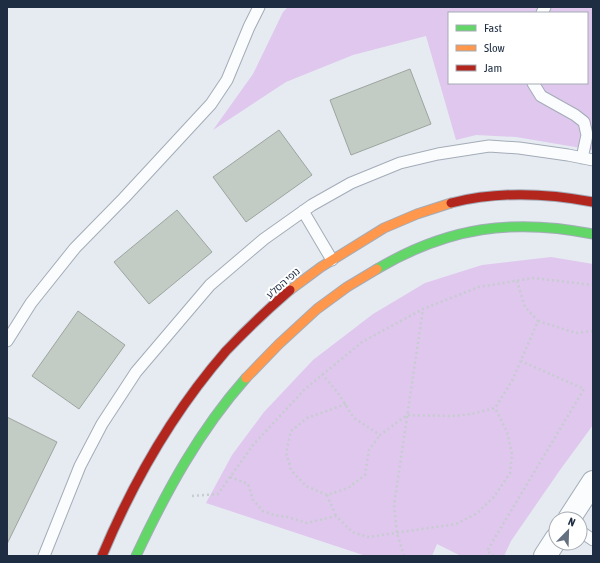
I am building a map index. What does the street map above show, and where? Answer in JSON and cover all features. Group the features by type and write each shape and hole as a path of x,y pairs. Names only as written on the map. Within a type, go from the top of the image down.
{"street":[{"name":"נופי הסלע","path":"102,556 135,484 169,426 216,364 237,340 299,282 369,236 391,224 418,214 466,200 493,196 518,195 549,196 593,202"},
{"path":"136,556 164,498 196,443 215,416 260,362 319,307 385,264 405,253 473,231 496,227 518,227 580,231 593,234"},
{"path":"574,511 593,482"}],"lane":[{"path":"7,341 31,303 75,248 124,198 211,104 227,80 259,7"},
{"path":"44,556 80,466 102,424 136,372 210,285 264,239 312,204 351,183 400,163 438,154 489,146 547,152 588,159 587,135 584,122 575,115 541,96 534,84"},
{"path":"303,211 332,260"}],"path":[{"path":"164,498 218,494 253,445 305,389 362,342 423,309 479,287 533,278 593,285"},
{"path":"517,281 525,307 538,321 576,333 593,331"},
{"path":"404,556 397,533 394,506 423,309"},
{"path":"346,404 307,418 291,431 286,454 291,470 306,486 327,495 348,488 364,474 369,450 380,435 407,415 452,416 471,414 495,408 512,381 538,321"},
{"path":"494,556 487,551 584,389 521,361"},
{"path":"322,374 338,392 354,418 380,435"},
{"path":"327,495 336,516 352,532 368,537 456,524 476,514 494,497 510,473 512,454 507,432 495,408"},
{"path":"230,477 248,484 254,500 264,511 274,515 307,523 336,516"}],"shaded area":[{"path":"288,7 593,7 593,150 516,137 476,135 456,140 426,36 353,55 286,82 213,130 253,74 283,12"},
{"path":"551,257 593,264 593,425 511,541 504,556 461,556 437,544 432,556 366,556 206,503 232,455 264,412 313,360 373,314 425,283 482,265"}],"building":[{"path":"410,69 431,124 351,155 330,100"},
{"path":"279,130 312,175 246,222 213,177"},
{"path":"177,210 212,252 149,304 114,262"},
{"path":"78,311 125,345 79,409 32,376"},
{"path":"7,417 57,442 7,544"}],"traffic: fast":[{"path":"377,269 403,255 429,244 455,235 482,230 508,227 535,227 564,229 593,234"},
{"path":"136,556 159,509 198,441 213,419 246,378"}],"traffic: slow":[{"path":"290,290 321,267 384,228 417,214 451,203"},
{"path":"246,378 279,344 317,309 347,287 377,269"}],"traffic: jam":[{"path":"451,203 469,199 504,195 540,195 593,202"},
{"path":"102,556 114,528 141,475 172,423 189,398 226,351 290,290"}]}
